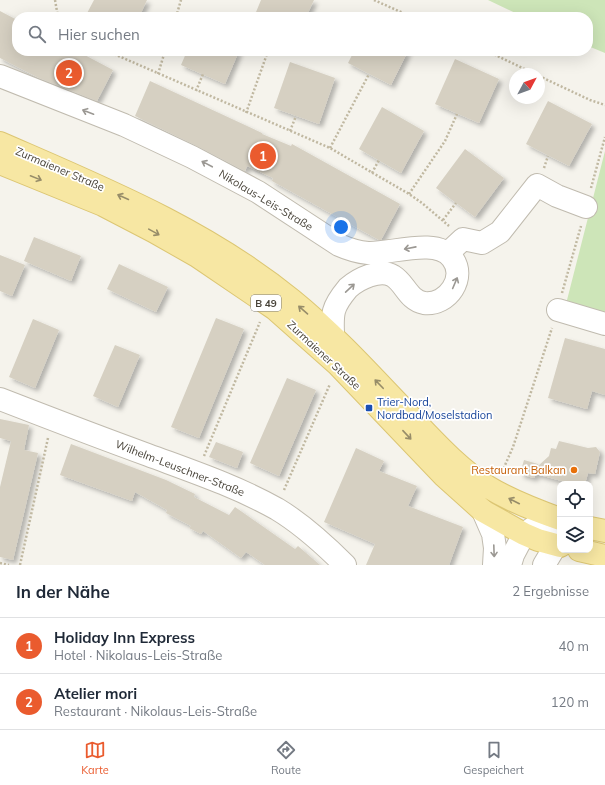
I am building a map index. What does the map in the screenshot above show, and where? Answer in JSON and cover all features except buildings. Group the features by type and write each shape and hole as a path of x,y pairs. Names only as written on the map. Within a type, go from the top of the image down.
{"main road":[{"name":"Zurmaiener Straße","path":"0,143 125,198 194,233 232,256 292,300 333,336 449,456 470,475 517,503 555,518"},
{"name":"Zurmaiener Straße","path":"0,163 103,205 196,256 275,309 337,364 444,475 483,511 524,534 538,540 557,545"},
{"path":"593,529 605,531"},
{"path":"592,553 605,556"}],"street":[{"name":"Nikolaus-Leis-Straße","path":"0,76 124,125 192,157 258,192 339,244 351,250 367,253 386,253 417,247 441,249 482,243 500,232 537,185 557,196 586,207"},
{"path":"333,336 334,310 341,298 349,287 359,280 369,276 380,273 395,276 410,296 424,303 434,302 449,293 456,285 458,276 452,257 455,246"},
{"path":"558,310 605,324"},
{"name":"Wilhelm-Leuschner-Straße","path":"0,399 242,492 276,509 310,533 345,565"},
{"path":"483,511 493,534 495,548 494,565"},
{"path":"510,565 513,555 524,534 555,518 557,536"},
{"path":"544,565 557,546"}],"path":[{"path":"55,0 57,12"},
{"path":"177,12 181,0"},
{"path":"374,0 401,12"},
{"path":"117,56 246,113 330,148 409,194 443,220 455,246"},
{"path":"158,74 163,56"},
{"path":"246,113 266,56"},
{"path":"497,56 522,68"},
{"path":"196,91 203,74"},
{"path":"330,148 369,74"},
{"path":"545,79 590,100 605,105"},
{"path":"409,194 445,141 457,114"},
{"path":"290,131 296,116"},
{"path":"501,475 513,447 558,310 605,137"},
{"path":"372,173 379,160"},
{"path":"443,220 456,203"},
{"path":"198,474 262,316"},
{"path":"276,509 332,379 337,364"},
{"path":"20,565 52,420"},
{"path":"0,563 9,565"}],"green space":[{"path":"488,0 605,0 605,53 593,48 593,12 513,12"},
{"path":"605,151 605,315 566,304"}],"place":[{"name":"Atelier mori","path":"69,73"},
{"name":"Holiday Inn Express","path":"263,156"},
{"name":"Trier-Nord, Nordbad/Moselstadion","path":"369,408"},
{"name":"Restaurant Balkan","path":"574,470"}]}
